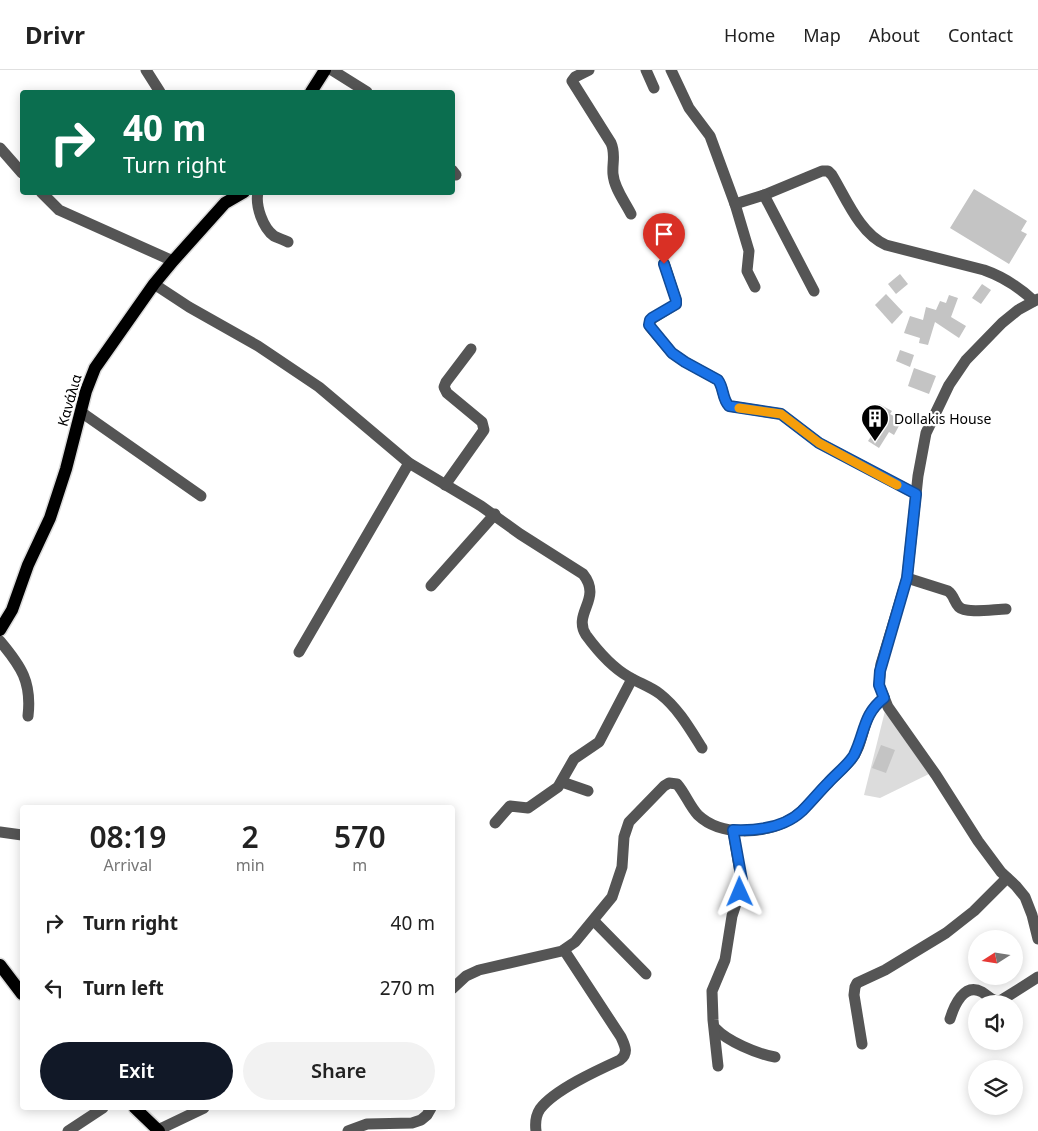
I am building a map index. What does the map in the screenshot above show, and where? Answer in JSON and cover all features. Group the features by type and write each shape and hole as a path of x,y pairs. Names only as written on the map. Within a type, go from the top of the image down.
{"main road":[{"path":"315,90 325,70"},
{"name":"Κανάλια","path":"0,630 12,610 28,565 50,518 66,468 86,391 95,368 154,284 173,261 225,203 239,195"},
{"path":"0,966 20,991"},
{"path":"137,1110 158,1131"}],"street":[{"path":"146,70 159,90"},
{"path":"332,70 364,90"},
{"path":"589,70 575,77 572,81 611,143 614,154 614,182 631,214"},
{"path":"646,70 654,88"},
{"path":"672,70 689,108 710,136 750,251 747,271 755,287"},
{"path":"0,148 20,170"},
{"path":"735,204 764,195 822,171 828,171 864,229 876,240 886,245 991,272 1009,281 1036,300 1018,310 994,330 966,360 957,372 926,433 916,494 907,578 880,671 879,685 884,698 905,733 936,775 993,864 1019,888 1027,901 1038,939"},
{"path":"45,195 59,210 173,261"},
{"path":"258,195 258,208 269,231 276,237 288,242"},
{"path":"764,195 814,291"},
{"path":"664,264 676,304 652,318 649,325 672,353 718,380 725,401 729,406 781,414 819,443 916,494"},
{"path":"154,284 180,302 258,346 319,387 409,463 494,514 520,534 583,574 588,580 591,589 583,618 584,632 616,668 662,696 681,716 702,748"},
{"path":"445,485 484,430 482,422 447,393 444,387 471,349"},
{"path":"81,412 201,496"},
{"path":"299,652 409,463"},
{"path":"431,586 494,514"},
{"path":"907,578 948,591 963,609 1006,609"},
{"path":"0,641 16,663 30,693 28,716"},
{"path":"495,823 509,807 530,807 562,782 574,760 599,742 632,679"},
{"path":"455,986 466,976 486,967 564,950 575,942 610,900 615,889 622,867 624,837 629,822 664,786 673,782 678,784 698,815 717,827 733,830 768,828 790,820 801,812 851,760 858,746 869,713 884,698"},
{"path":"562,782 588,791"},
{"path":"718,1066 712,991 725,960 733,909 742,885 733,830"},
{"path":"0,832 20,835"},
{"path":"862,1044 854,995 857,983 906,958 946,933 974,911 1007,878"},
{"path":"594,921 646,974"},
{"path":"536,1131 537,1115 544,1104 575,1082 620,1060 626,1052 621,1037 564,950"},
{"path":"950,1019 956,1001 966,993 976,990 994,1000 1000,1001 1038,977"},
{"path":"715,1028 721,1034 754,1052 775,1057"},
{"path":"68,1131 100,1110"},
{"path":"158,1131 200,1110"},
{"path":"348,1131 367,1124 421,1120 430,1110"}],"shaded area":[{"path":"885,711 929,774 880,798 864,795"}],"building":[{"path":"974,189 1027,221 1021,231 1027,234 1009,264 950,228"},
{"path":"900,274 908,284 896,294 888,284"},
{"path":"982,284 991,290 981,304 972,298"},
{"path":"886,294 903,312 892,324 875,305"},
{"path":"949,295 958,298 951,317 966,326 959,338 935,322 928,345 919,343 920,338 904,333 910,316 923,320 926,307 936,310 940,301 946,303"},
{"path":"900,350 914,355 910,367 896,361"},
{"path":"914,368 936,376 929,394 908,386"},
{"path":"879,404 892,411 890,414 899,419 897,422 900,424 894,435 889,432 879,448 868,441 878,426 870,420"},
{"path":"881,745 895,750 886,773 872,768"}],"slow traffic":[{"path":"739,408 781,414 819,443 897,485"}],"place":[{"name":"Dollakis House","path":"875,442"}],"route":[{"path":"664,264 676,304 652,318 649,325 672,353 718,380 725,401 729,406 732,408 781,414 819,443 916,494 907,578 880,671 879,685 884,698 869,713 858,746 851,760 801,812 790,820 768,828 733,830 742,880 740,892"}]}
